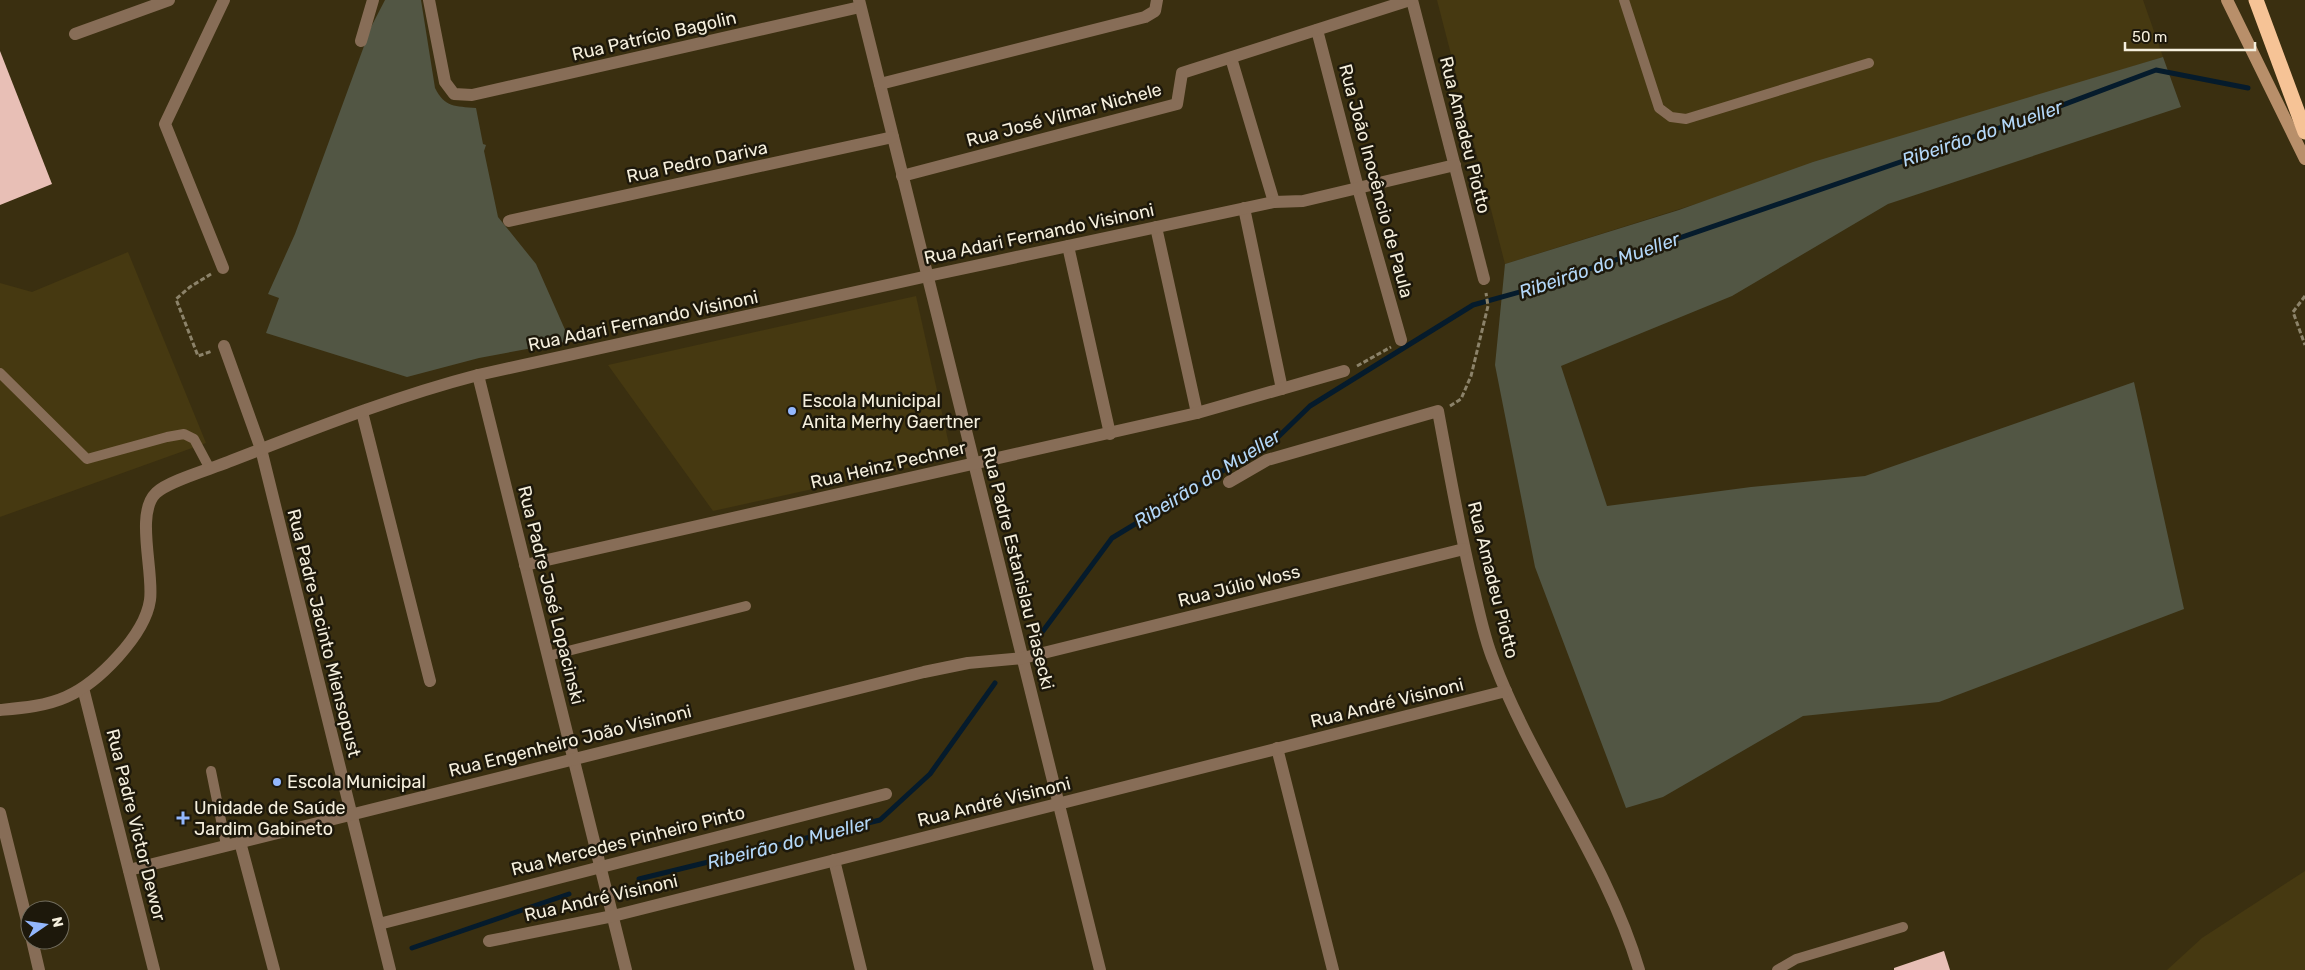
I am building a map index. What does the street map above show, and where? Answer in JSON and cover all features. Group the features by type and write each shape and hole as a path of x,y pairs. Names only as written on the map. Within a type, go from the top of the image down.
{"highway":[{"path":"2256,0 2305,132"}],"main road":[{"path":"2227,0 2305,159"}],"street":[{"path":"75,34 169,0"},
{"path":"223,268 165,124 224,0"},
{"path":"361,41 373,0"},
{"name":"Rua Patrício Bagolin","path":"429,0 443,73 449,89 454,94 472,95 859,4"},
{"path":"880,84 1146,18 1155,11 1157,0"},
{"name":"Rua José Vilmar Nichele","path":"902,176 1177,104 1182,74 1411,0"},
{"name":"Rua Amadeu Piotto","path":"1411,0 1484,279"},
{"name":"Rua Padre Estanislau Piasecki","path":"859,4 1100,970"},
{"name":"Rua João Inocêncio de Paula","path":"1317,30 1358,188 1401,340"},
{"path":"1231,58 1274,202"},
{"name":"Rua Pedro Dariva","path":"509,222 893,137"},
{"name":"Rua Adari Fernando Visinoni","path":"0,710 50,703 84,688 118,656 144,622 150,600 151,580 146,517 150,499 164,487 261,449 425,390 478,375 1244,208 1274,202 1298,202 1455,165"},
{"path":"1244,208 1282,389"},
{"path":"1156,227 1197,413"},
{"path":"1068,246 1110,434"},
{"name":"Rua Padre Jacinto Miensopust","path":"224,346 261,449 390,970"},
{"name":"Rua Heinz Pechner","path":"525,565 1110,434 1197,413 1344,371"},
{"name":"Rua Padre José Lopacinski","path":"478,375 626,970"},
{"path":"1229,482 1267,460 1438,411"},
{"name":"Rua Amadeu Piotto","path":"1438,411 1464,549 1486,638 1506,691 1614,902 1627,932 1639,970"},
{"path":"362,412 430,681"},
{"name":"Rua Júlio Woss","path":"1023,658 1464,549"},
{"name":"Rua Engenheiro João Visinoni","path":"129,870 924,672 968,663 1023,658"},
{"name":"Rua Padre Victor Dewor","path":"84,688 154,970"},
{"name":"Rua André Visinoni","path":"489,940 612,916 1506,691"},
{"path":"1277,748 1333,970"},
{"name":"Rua Mercedes Pinheiro Pinto","path":"379,924 886,794"},
{"path":"0,813 22,900"},
{"path":"240,842 274,970"},
{"path":"834,860 861,970"},
{"path":"34,950 39,970"}],"lane":[{"path":"1624,0 1660,108 1671,117 1686,119 1869,63"},
{"path":"0,373 87,459 168,436 184,434 194,439 210,469"},
{"path":"548,656 746,606"},
{"path":"210,771 226,845"},
{"path":"1777,970 1796,960 1903,927"}],"path":[{"path":"198,356 176,299 201,280 223,268"},
{"path":"2305,296 2293,312 2305,345"},
{"path":"1438,411 1456,403 1465,392 1471,376 1488,306"},
{"path":"1344,371 1378,356 1401,340"}],"shaded area":[{"path":"1437,0 2143,0 2163,57 1505,264"},
{"path":"128,252 206,443 0,517 0,283 32,292"},
{"name":"Escola Municipal Anita Merhy Gaertner","path":"916,296 952,458 713,511 608,365"},
{"path":"2305,871 2305,970 2167,970 2202,938"}],"green space":[{"path":"385,0 421,0 435,88 439,95 451,105 476,108 483,144 486,145 484,151 498,217 536,264 570,341 479,358 407,377 266,333 279,298 268,294 295,234 371,27"},
{"path":"2163,57 2181,107 1888,204 1732,296 1561,366 1607,506 1751,487 1865,476 2134,382 2184,609 1939,702 1803,716 1663,797 1626,808 1535,567 1495,365 1505,264 1679,210 1813,162"}],"building":[{"path":"0,51 52,184 0,205"},
{"path":"1944,951 1950,970 1894,970 1894,968"}],"waterway":[{"name":"Ribeirão do Mueller","path":"1040,635 1112,538 1277,438 1310,406 1473,305 1534,288 2028,118 2156,70 2248,88"},
{"name":"Ribeirão do Mueller","path":"639,879 880,820 930,774 995,683"},
{"name":"Ribeirão do Mueller","path":"412,948 569,894"}],"place":[{"name":"Escola Municipal Anita Merhy Gaertner","path":"792,411"},
{"name":"Escola Municipal","path":"277,782"},
{"name":"Unidade de Saúde Jardim Gabineto","path":"183,818"}]}
